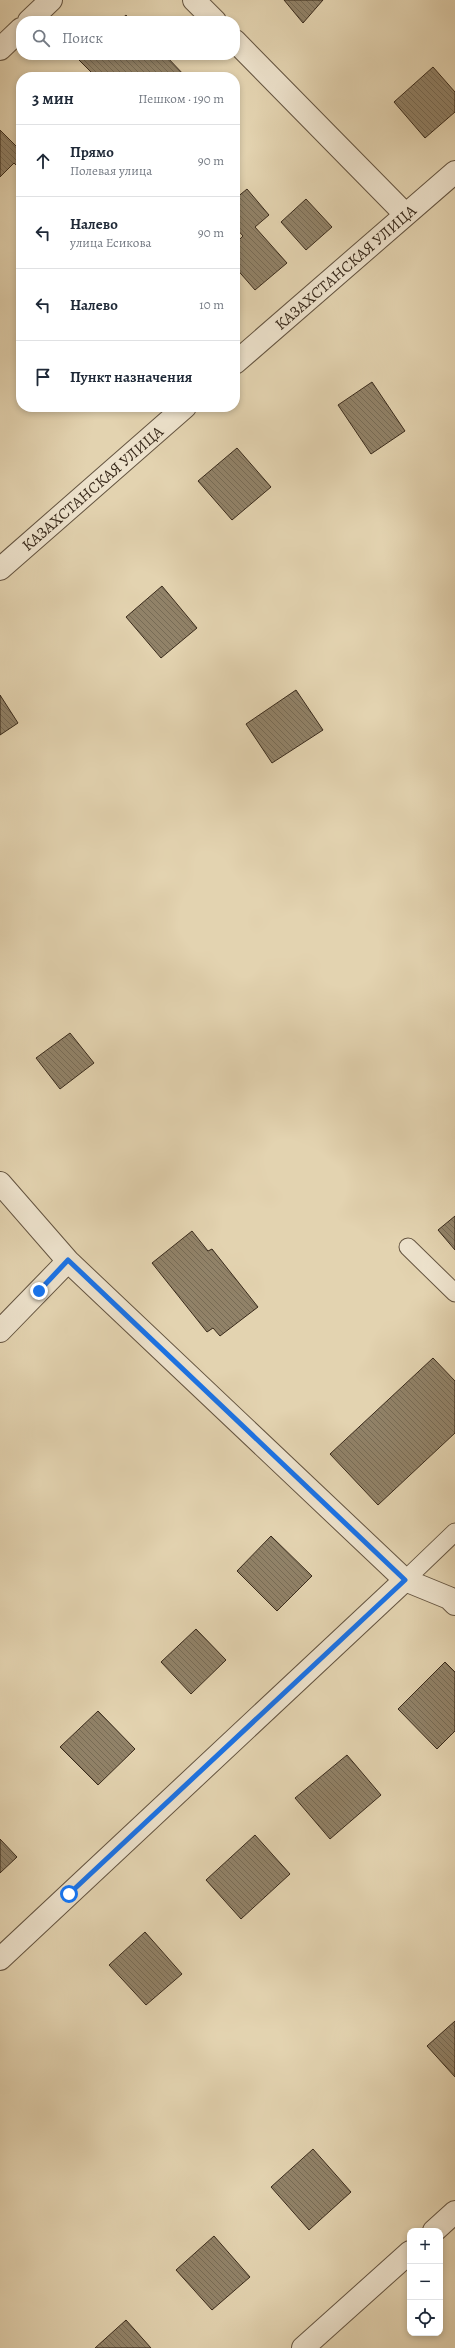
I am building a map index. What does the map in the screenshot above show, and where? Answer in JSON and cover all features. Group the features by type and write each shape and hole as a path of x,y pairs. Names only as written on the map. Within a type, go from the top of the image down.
{"street":[{"path":"34,16 51,0"},
{"path":"194,0 210,16"},
{"path":"0,49 16,34"},
{"path":"240,46 405,214"},
{"name":"КАЗАХСТАНСКАЯ УЛИЦА","path":"240,359 455,172"},
{"name":"КАЗАХСТАНСКАЯ УЛИЦА","path":"0,569 179,412"},
{"path":"0,1183 68,1260 405,1580 449,1598 455,1604"},
{"path":"0,1331 68,1260"},
{"path":"0,1958 405,1580"},
{"path":"437,2228 455,2212"},
{"path":"303,2348 407,2255"}],"lane":[{"path":"408,1247 455,1293"},
{"path":"405,1580 455,1532"}],"building":[{"path":"284,0 323,0 303,23"},
{"path":"79,60 170,60 181,72 91,72"},
{"path":"433,67 455,92 455,112 425,138 394,102"},
{"path":"0,130 16,146 16,165 14,163 0,177"},
{"path":"247,189 269,215 255,227 287,263 255,290 240,273 240,239 243,236 240,233 240,195"},
{"path":"306,199 332,227 306,250 281,222"},
{"path":"372,382 405,431 371,454 338,405"},
{"path":"237,448 271,487 232,520 198,481"},
{"path":"162,586 197,628 161,658 126,617"},
{"path":"296,690 323,730 272,763 246,724"},
{"path":"0,695 18,723 0,735"},
{"path":"70,1033 94,1063 60,1089 36,1058"},
{"path":"455,1216 455,1250 438,1230"},
{"path":"192,1231 208,1251 212,1249 258,1307 220,1336 213,1328 207,1332 152,1263"},
{"path":"433,1358 455,1381 455,1433 378,1505 330,1454"},
{"path":"271,1536 312,1576 277,1611 237,1571"},
{"path":"196,1629 226,1660 191,1694 161,1662"},
{"path":"445,1662 455,1672 455,1731 437,1749 398,1709"},
{"path":"98,1711 135,1749 98,1785 60,1747"},
{"path":"347,1755 381,1795 330,1839 295,1798"},
{"path":"255,1835 290,1874 241,1919 206,1880"},
{"path":"0,1839 17,1857 0,1873"},
{"path":"145,1932 182,1974 146,2005 109,1965"},
{"path":"455,2021 455,2077 427,2046"},
{"path":"313,2149 351,2192 309,2230 271,2187"},
{"path":"214,2236 250,2277 212,2310 176,2270"},
{"path":"126,2320 151,2348 95,2348"}],"route":[{"path":"39,1291 68,1260 405,1580 69,1894"}]}
